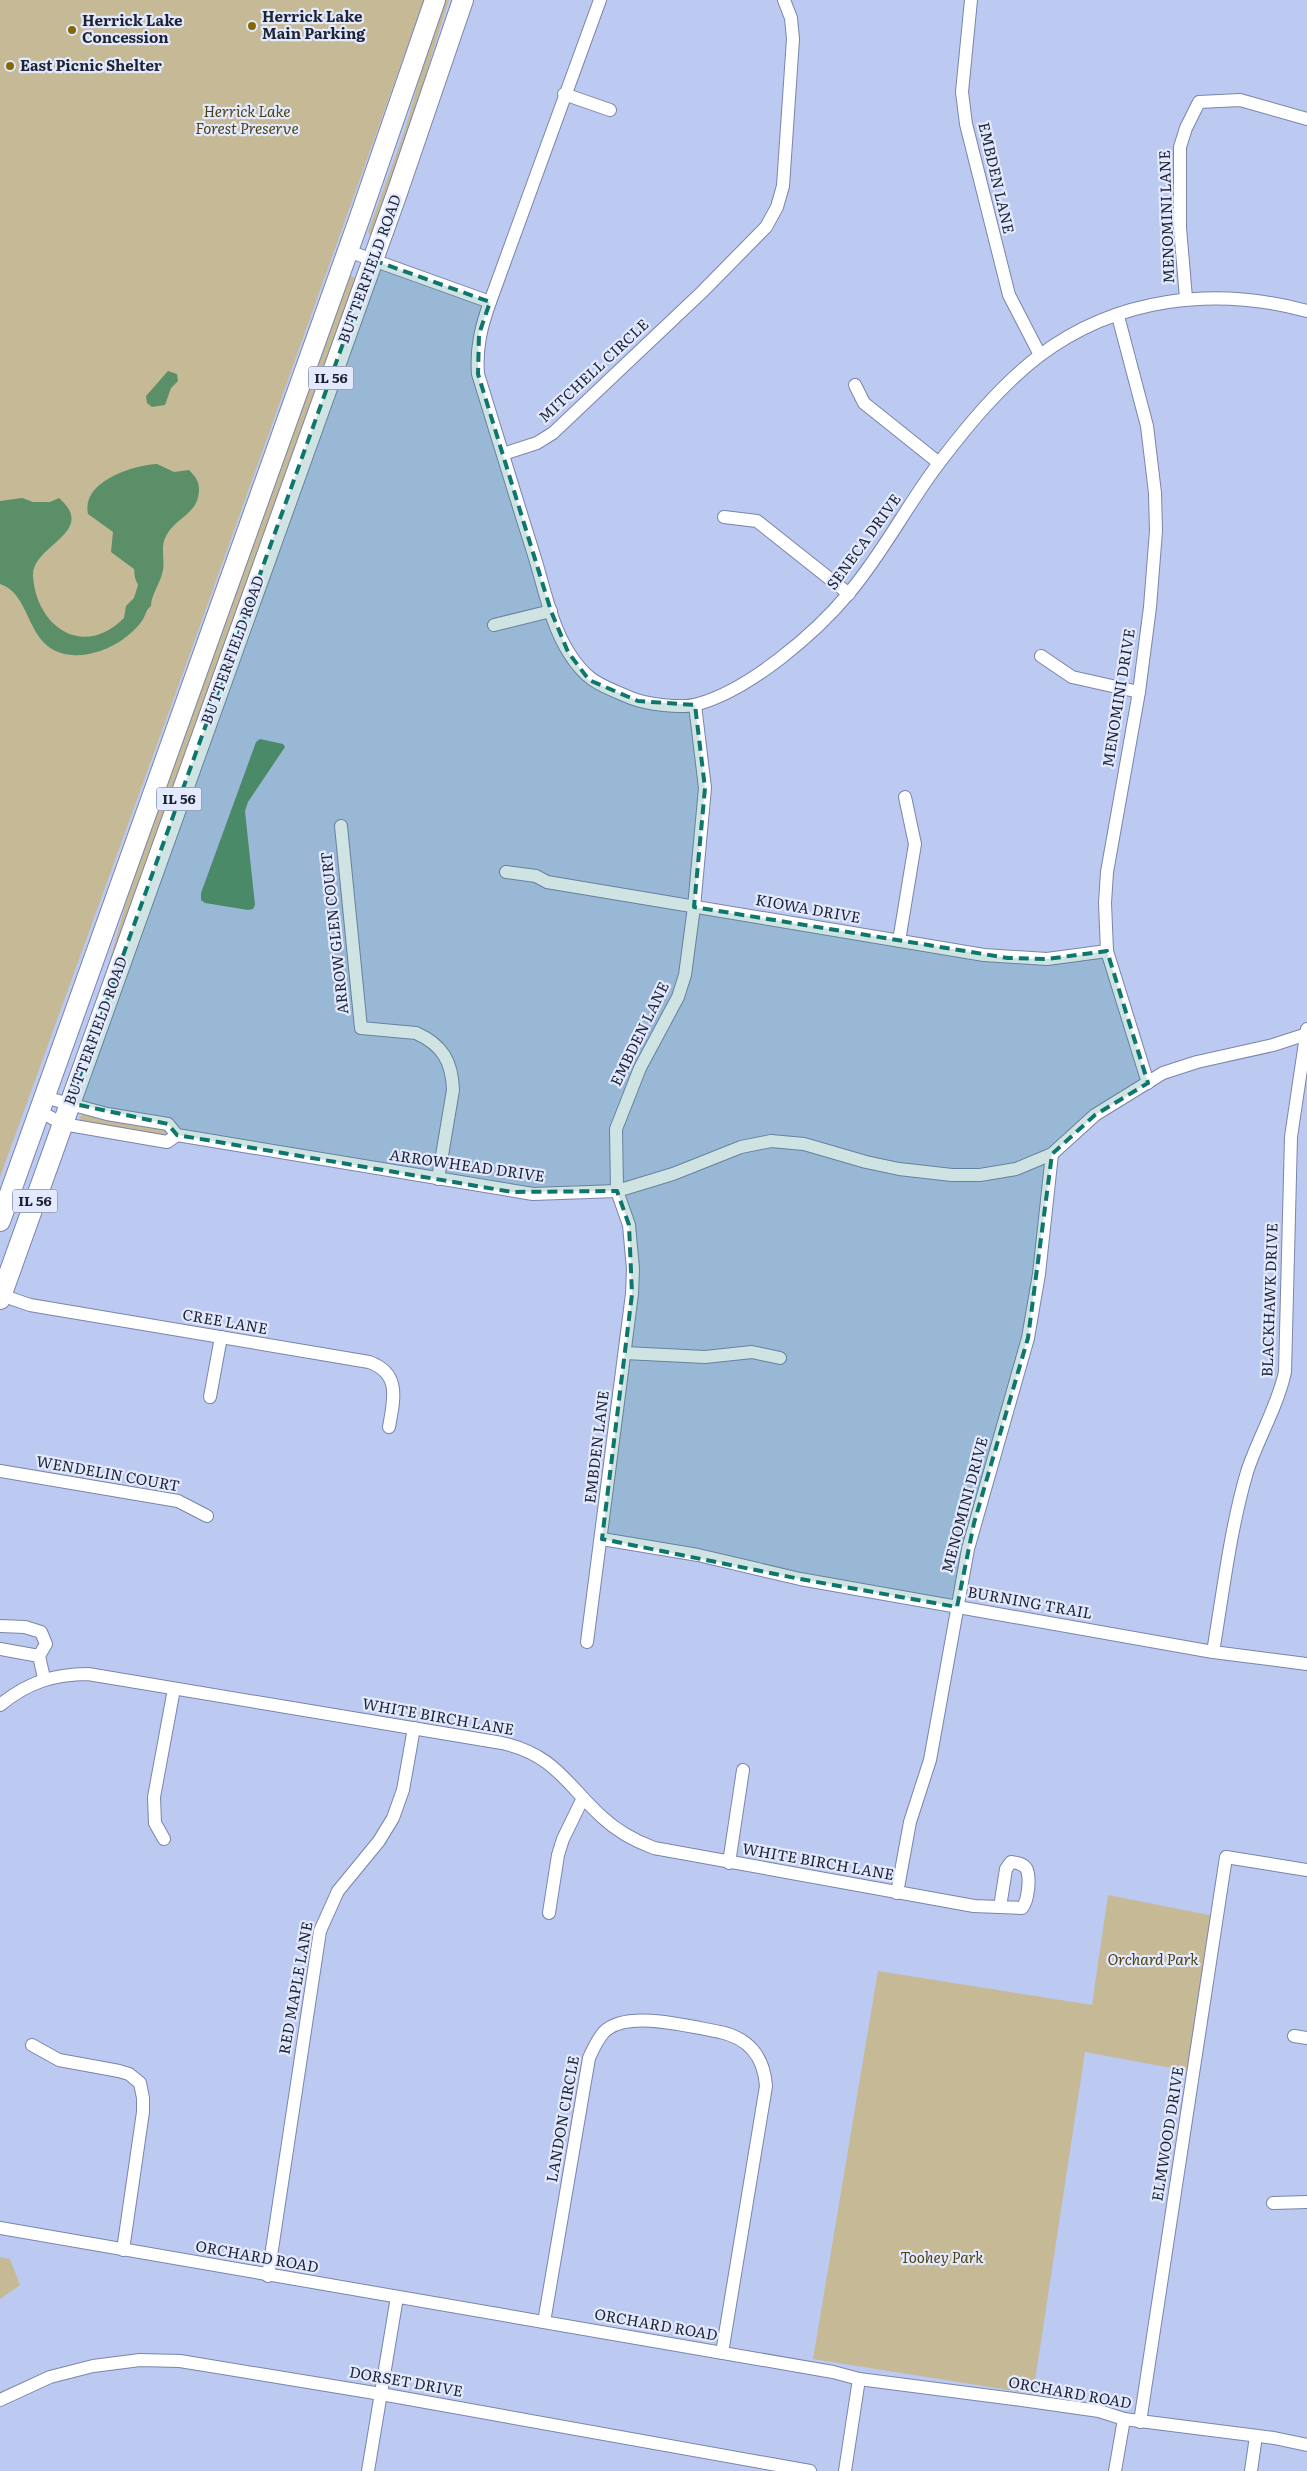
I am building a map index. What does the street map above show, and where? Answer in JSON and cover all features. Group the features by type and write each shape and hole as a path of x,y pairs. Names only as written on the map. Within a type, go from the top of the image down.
{"main road":[{"name":"BUTTERFIELD ROAD","path":"0,1220 348,251 435,0"},
{"name":"BUTTERFIELD ROAD","path":"1,1297 373,260 463,0"}],"street":[{"path":"503,454 478,374 479,334 564,94 600,0"},
{"name":"MITCHELL CIRCLE","path":"503,454 537,442 553,433 702,292 766,227 776,207 782,186 793,38 791,18 784,0"},
{"name":"EMBDEN LANE","path":"971,0 962,92 966,124 1008,290 1040,355"},
{"path":"564,94 610,110"},
{"name":"MENOMINI LANE","path":"1186,298 1180,228 1180,147 1183,135 1200,102 1240,100 1307,119"},
{"path":"348,251 490,302"},
{"name":"SENECA DRIVE","path":"503,454 551,610 568,652 589,680 638,701 694,705 735,690 811,631 849,594 879,553 939,463 1003,389 1040,355 1078,332 1161,301 1186,298 1237,298 1307,311"},
{"name":"MENOMINI DRIVE","path":"1118,316 1147,426 1156,493 1155,566 1139,692 1107,872 1105,903 1106,950 1148,1082"},
{"path":"855,385 864,403 939,463"},
{"path":"724,517 757,521 849,594"},
{"path":"494,626 551,610"},
{"path":"1040,656 1072,677 1139,692"},
{"name":"EMBDEN LANE","path":"587,1642 602,1539 632,1294 632,1252 629,1225 617,1191 615,1140 618,1119 649,1047 681,988 694,907 705,788 694,705"},
{"path":"898,941 915,838 905,797"},
{"name":"ARROW GLEN COURT","path":"341,826 361,1028 423,1036 446,1055 453,1077 453,1090 438,1179"},
{"name":"KIOWA DRIVE","path":"506,872 536,876 548,882 984,955 1047,959 1106,950"},
{"name":"ARROWHEAD DRIVE","path":"42,1104 70,1103 107,1114 168,1124 178,1135 533,1194 617,1191 673,1174 740,1147 771,1141 804,1144 866,1162 899,1169 952,1175 996,1173 1016,1169 1052,1154 1095,1115 1163,1073 1183,1066 1273,1045 1307,1033"},
{"name":"BLACKHAWK DRIVE","path":"1213,1652 1242,1490 1255,1451 1279,1398 1285,1372 1291,1137 1307,1033"},
{"name":"ARROWHEAD DRIVE","path":"42,1104 63,1124 167,1142 178,1135"},
{"name":"MENOMINI DRIVE","path":"898,1893 910,1822 930,1760 974,1523 1013,1395 1028,1338 1039,1274 1052,1154"},
{"name":"CREE LANE","path":"1,1297 30,1305 379,1366 389,1375 392,1382 393,1400 389,1427"},
{"path":"210,1396 221,1338"},
{"path":"625,1353 705,1357 752,1352 780,1358"},
{"name":"WENDELIN COURT","path":"0,1471 178,1502 207,1516"},
{"name":"BURNING TRAIL","path":"602,1539 666,1549 800,1579 957,1607 1213,1652 1307,1664"},
{"path":"0,1626 25,1627 41,1632 46,1644 39,1656 44,1678"},
{"path":"0,1649 39,1656"},
{"name":"WHITE BIRCH LANE","path":"0,1705 25,1687 44,1678 60,1675 88,1674 414,1728 521,1748 548,1762 559,1771 583,1798 616,1829 640,1843 670,1853 974,1906 1022,1908 1026,1904 1028,1880 1026,1868 1020,1863 1011,1862 1006,1869 1000,1907"},
{"path":"164,1839 155,1823 154,1806 174,1689"},
{"name":"RED MAPLE LANE","path":"268,2276 320,1931 338,1891 379,1841 393,1818 403,1790 414,1728"},
{"path":"729,1863 743,1770"},
{"path":"549,1913 558,1855 583,1798"},
{"name":"ELMWOOD DRIVE","path":"1140,2422 1226,1857 1307,1870"},
{"name":"LANDON CIRCLE","path":"544,2322 589,2058 595,2044 605,2031 618,2024 633,2021 647,2020 720,2032 738,2038 754,2050 762,2061 766,2086 722,2353"},
{"path":"32,2045 59,2060 119,2070 129,2074 140,2083 143,2089 143,2112 123,2250"},
{"path":"1273,2203 1307,2202"},
{"name":"ORCHARD ROAD","path":"0,2228 268,2276 833,2372 858,2379 1080,2408 1140,2422 1256,2436 1307,2445"},
{"path":"368,2471 397,2297"},
{"name":"DORSET DRIVE","path":"0,2400 34,2384 73,2370 118,2362 148,2360 202,2364 810,2471"},
{"path":"845,2471 858,2379"},
{"path":"1114,2471 1124,2419"},
{"path":"1251,2471 1256,2436"}],"highlighted area":[{"path":"373,260 490,302 479,334 478,374 551,611 568,652 589,680 638,701 695,705 705,788 694,907 1008,958 1047,959 1107,951 1148,1083 1095,1115 1052,1154 1028,1338 974,1523 957,1607 800,1579 602,1539 632,1294 629,1225 617,1191 512,1192 177,1135 168,1124 70,1103"}],"green space":[{"name":"Herrick Lake Forest Preserve","path":"0,0 424,0 0,1177"},
{"path":"441,0 449,0 403,150 372,238 368,232 405,130"},
{"path":"349,275 358,280 102,988 143,842"},
{"path":"83,1115 169,1129 171,1136 81,1122 79,1117"},
{"name":"Toohey Park","path":"1108,1895 1214,1916 1188,2071 1085,2052 1033,2394 813,2359 878,1971 1092,2005"},
{"path":"0,2257 10,2259 20,2285 0,2299"}],"shaded area":[{"path":"168,371 177,374 178,381 171,388 165,405 152,407 147,403 146,396"},
{"path":"157,464 174,472 189,470 196,479 199,489 198,497 191,510 171,529 164,540 163,570 151,606 135,629 111,646 85,655 72,655 57,651 45,644 37,634 19,599 11,590 0,584 0,501 22,498 33,502 50,502 59,498 69,510 71,521 68,530 41,556 35,566 33,577 36,595 43,610 53,623 65,632 78,636 93,636 108,630 124,618 126,606 134,598 138,585 134,569 111,552 113,532 88,514 88,502 93,492 111,477 136,468"},
{"path":"260,739 283,744 285,747 248,802 245,811 255,905 253,909 248,910 205,903 201,900 201,893 256,742"}],"place":[{"name":"Herrick Lake Main Parking","path":"252,26"},
{"name":"Herrick Lake Concession","path":"72,30"},
{"name":"East Picnic Shelter","path":"10,66"}],"park label":[{"name":"Orchard Park","path":"1153,1960"}]}
